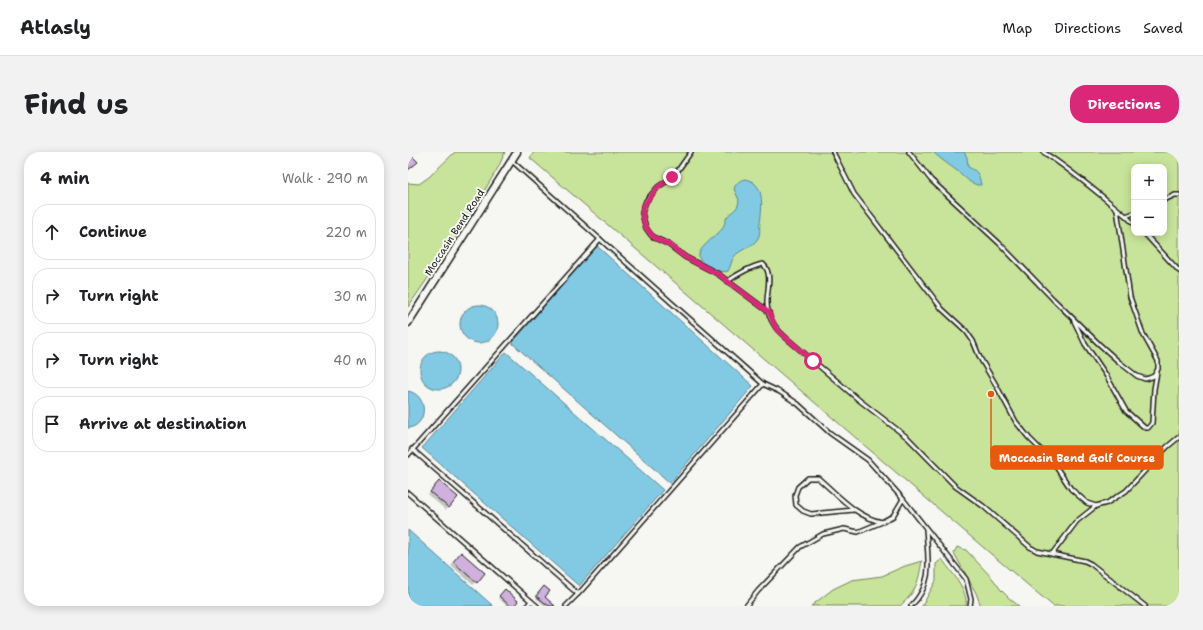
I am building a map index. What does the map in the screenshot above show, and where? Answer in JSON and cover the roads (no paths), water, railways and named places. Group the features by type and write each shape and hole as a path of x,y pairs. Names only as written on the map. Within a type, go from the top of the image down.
{"street":[{"name":"Moccasin Bend Road","path":"408,323 517,152"}],"lane":[{"path":"691,152 674,176 658,187 646,201 642,213 644,223 649,232 655,238 668,244 685,257 718,274 769,312"},
{"path":"833,152 849,186 860,203 914,270 942,309 966,331 1016,422 1029,438 1052,461 1071,488 1087,503 1096,506"},
{"path":"909,152 930,180 999,243 1074,320 1118,362 1137,376 1145,379 1154,376 1158,369"},
{"path":"1043,152 1094,188 1131,221"},
{"path":"512,161 762,384 780,392 798,404 830,433 868,460 903,499 966,580 971,598 970,606"},
{"path":"1167,199 1179,195"},
{"path":"1074,320 1086,344 1106,375 1126,411 1145,428 1148,428 1152,423 1154,389 1158,361 1144,334 1130,297 1117,209"},
{"path":"1126,216 1131,214"},
{"path":"1147,236 1179,271"},
{"path":"408,455 600,239"},
{"path":"728,281 751,268 763,264 766,267 768,275 769,286 767,302 769,312 776,329 859,400 908,438 955,486 983,506 1030,547 1037,551 1085,561 1091,564 1145,606"},
{"path":"566,606 762,384"},
{"path":"1052,554 1077,521 1096,506 1107,503 1126,491 1167,447 1179,437"},
{"path":"412,450 578,594"},
{"path":"854,510 811,514 796,506 795,495 798,487 808,478 818,478 854,510 871,520 882,522"},
{"path":"408,492 537,606"},
{"path":"746,606 800,546 823,534 844,529 858,532 882,522 893,516 903,499"},
{"path":"911,606 919,598 927,582 926,530"},
{"path":"527,606 531,601"}],"water":[{"path":"933,152 964,152 967,157 968,167 977,173 981,185 970,182"},
{"path":"744,179 751,181 756,185 761,196 762,203 758,238 753,244 736,254 728,271 721,271 702,262 699,257 699,253 704,246 720,232 727,217 737,206 739,200 734,189 738,182"},
{"path":"597,246 753,386 670,483 512,343"},
{"path":"475,305 483,305 490,308 495,313 498,324 495,335 490,340 483,343 475,343 468,340 463,335 460,328 460,320 463,313 468,308"},
{"path":"435,351 443,351 455,360 458,370 455,380 449,386 443,389 435,389 423,380 420,374 420,366 429,354"},
{"path":"506,352 663,490 579,586 422,448"},
{"path":"408,391 420,398 423,404 423,410 419,422 415,426 408,428"},
{"path":"408,530 493,606 408,606"}],"place":[{"name":"Moccasin Bend Golf Course","path":"991,394"}]}
